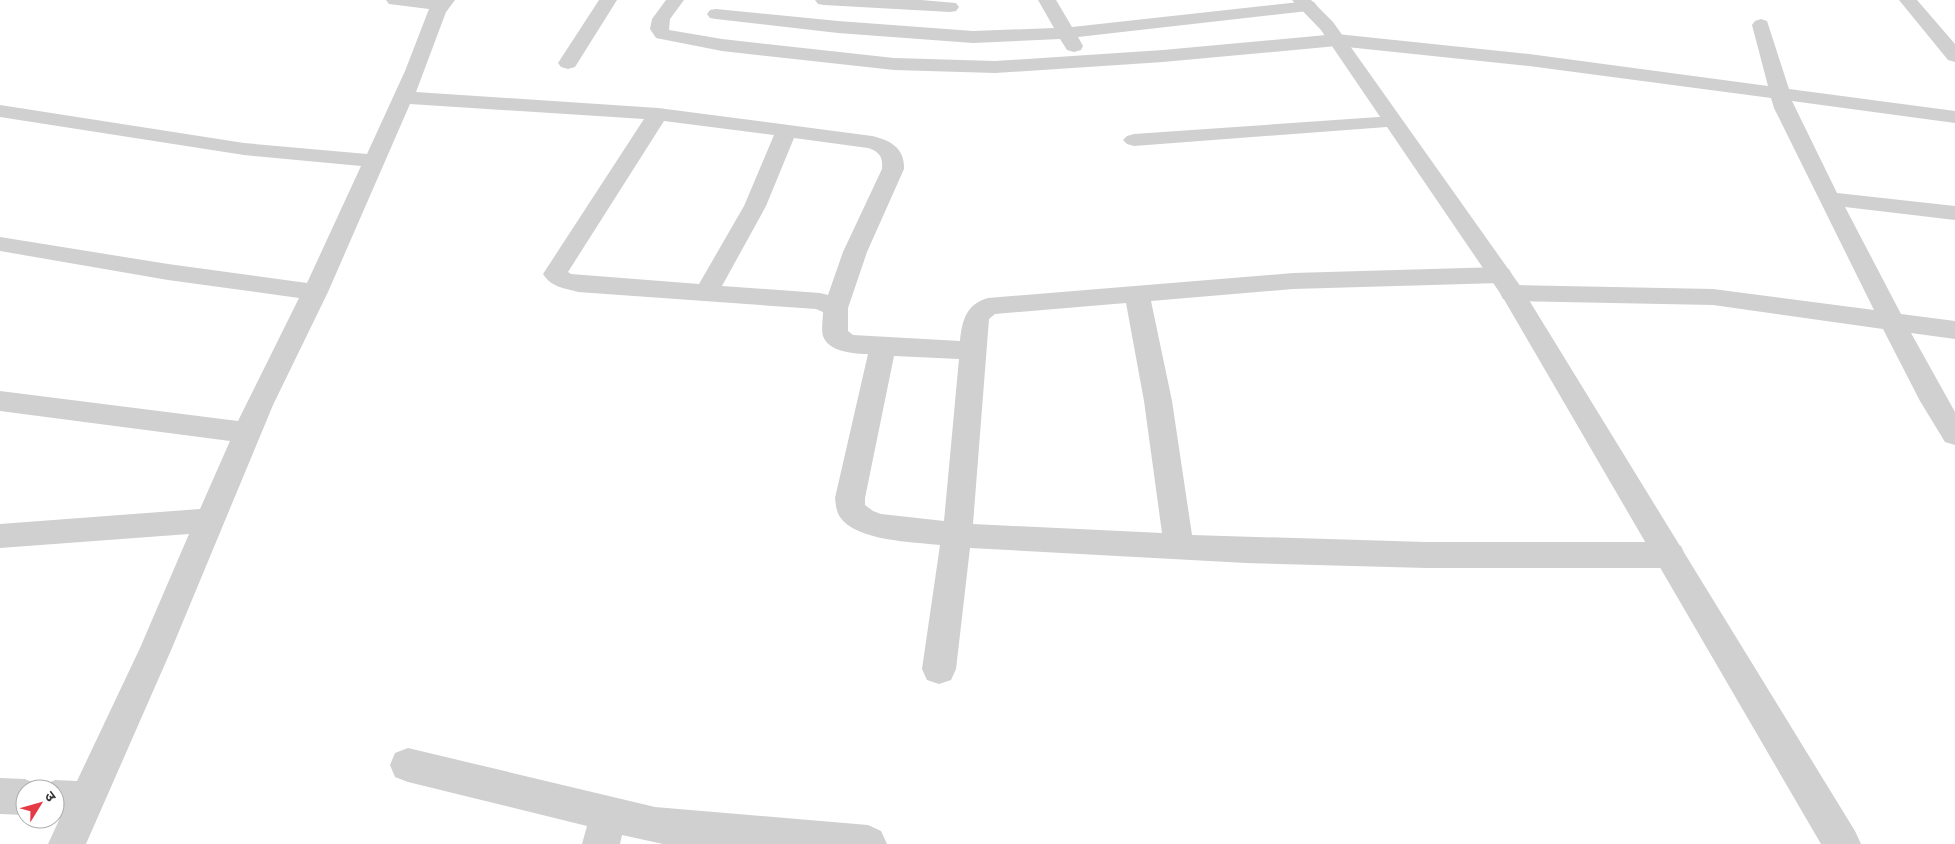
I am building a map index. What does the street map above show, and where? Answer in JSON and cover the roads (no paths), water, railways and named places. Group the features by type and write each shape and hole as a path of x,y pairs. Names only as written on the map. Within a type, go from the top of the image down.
{"street":[{"path":"395,0 444,2"},
{"path":"568,62 608,0"},
{"path":"675,0 661,19 659,29 662,34 700,42 894,64 995,67 1084,62 1337,40 1529,60 1955,117"},
{"path":"824,0 950,7"},
{"path":"1046,0 1084,62"},
{"path":"1908,0 1955,54"},
{"path":"67,844 72,798 156,648 247,432 316,292 403,97 437,11 444,2"},
{"path":"700,42 720,7 838,27 973,37 1066,33 1305,3 1337,40 1506,284 1842,844"},
{"path":"1761,25 1784,108 1934,401 1955,435"},
{"path":"403,97 658,114 872,142 884,146 890,150 894,158 893,169 855,252 836,308 835,336 844,342 859,345 972,351"},
{"path":"0,111 244,149 375,161"},
{"path":"658,114 555,274 563,280 578,284 820,300 836,308"},
{"path":"1134,140 1394,122"},
{"path":"706,293 755,206 786,131"},
{"path":"1830,199 1955,213"},
{"path":"0,244 168,272 316,292"},
{"path":"939,669 957,535 972,351 977,316 988,306 1292,281 1506,284 1713,297 1955,330"},
{"path":"1137,295 1158,401 1179,546"},
{"path":"883,347 850,498 851,510 863,520 881,526 957,535 1179,546 1426,555 1670,555"},
{"path":"0,401 247,432"},
{"path":"0,536 210,520"},
{"path":"408,765 605,829 655,825 868,844"},
{"path":"0,796 15,797"}]}
